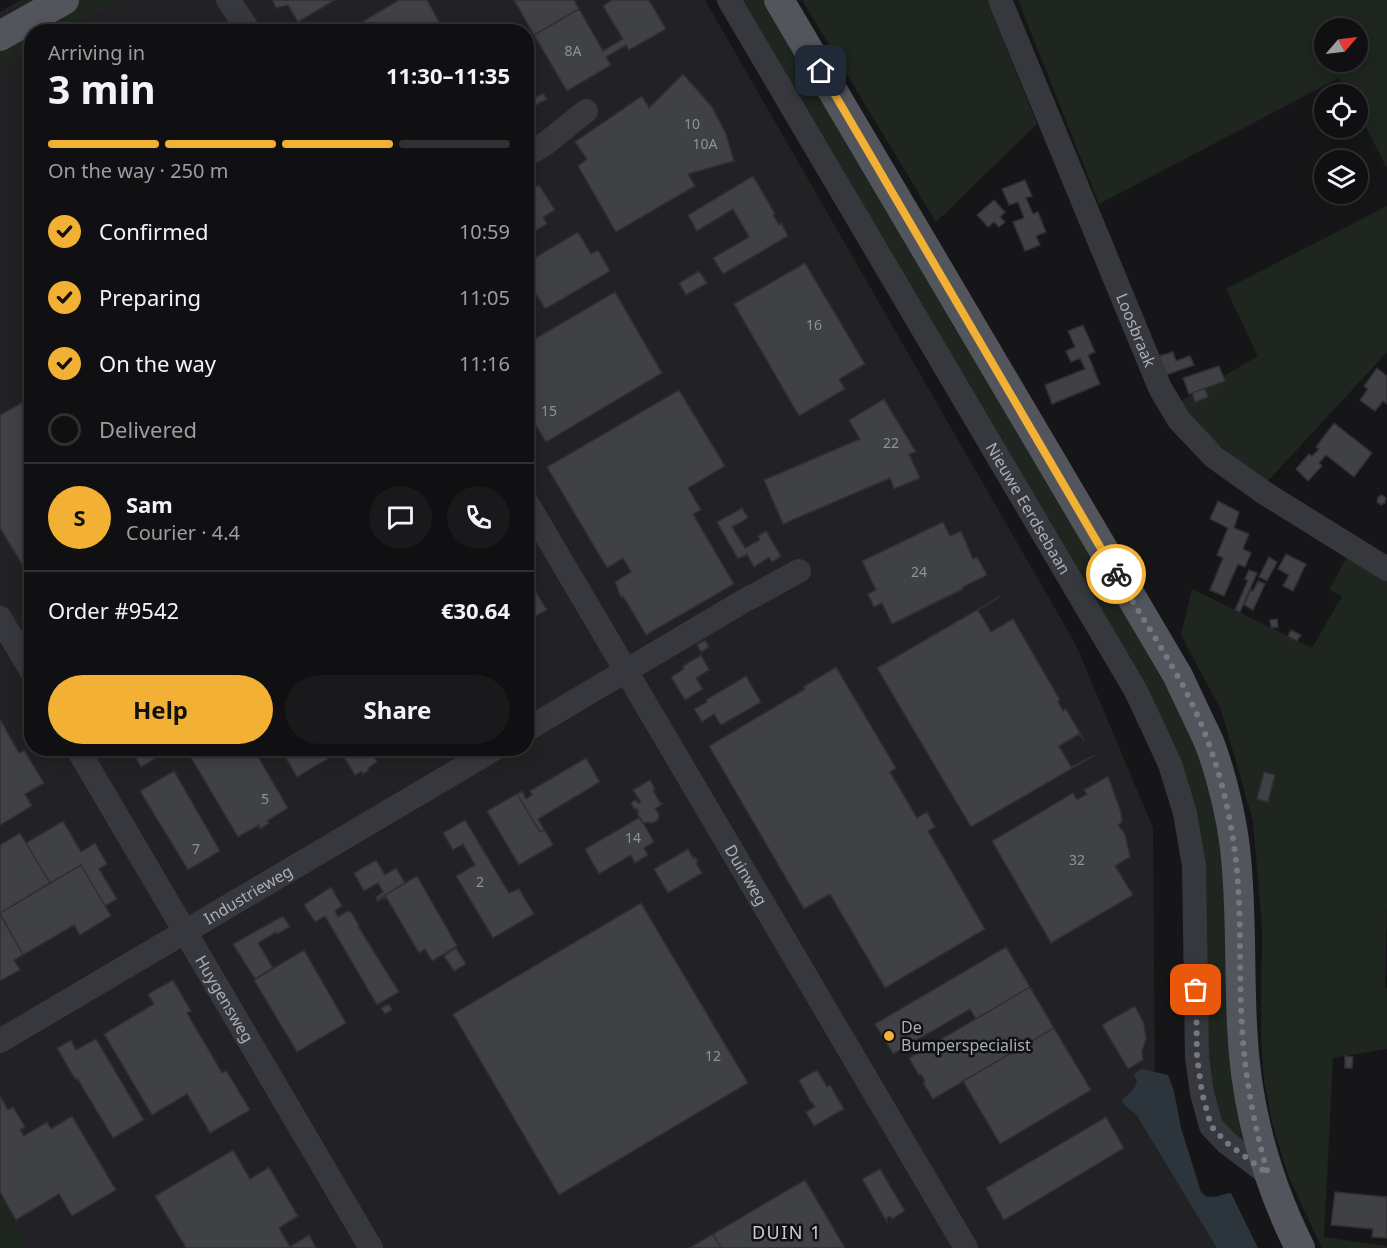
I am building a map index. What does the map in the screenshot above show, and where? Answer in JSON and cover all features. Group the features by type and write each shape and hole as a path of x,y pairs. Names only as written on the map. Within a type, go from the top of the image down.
{"main road":[{"path":"0,36 48,0"},
{"path":"0,36 64,0"},
{"name":"Nieuwe Eerdsebaan","path":"782,3 1178,676 1209,744 1225,796 1235,847 1241,940 1242,1026 1246,1072 1257,1134 1268,1174 1300,1248"}],"street":[{"name":"Nieuwe Eerdsebaan","path":"729,0 1136,691 1170,764 1185,813 1194,866 1197,1057 1202,1093 1211,1126 1227,1143 1268,1174"},
{"name":"Loosbraak","path":"1000,0 1160,388 1179,420 1214,457 1257,488 1387,569"},
{"path":"534,150 586,111"},
{"name":"Duinweg","path":"534,515 966,1248"},
{"path":"534,725 742,602 799,571"},
{"path":"0,618 24,658"},
{"name":"Huygensweg","path":"82,756 371,1248"},
{"name":"Industrieweg","path":"0,1041 482,756"}],"shaded area":[{"path":"21,0 705,0 1076,645 1153,828 1155,1087 1223,1248 0,1248 0,12"},
{"path":"82,0 119,0 77,24 41,24"},
{"path":"736,0 769,0 1187,713 1219,814 1252,1153 1212,1111 1195,816"},
{"path":"802,0 987,0 1037,124 936,222"},
{"path":"1018,0 1387,0 1387,168 1368,131 1368,84 1342,84 1339,78 1328,84 1314,84 1314,91 1099,204"},
{"path":"24,34 24,55 0,70 0,48"},
{"path":"1387,206 1387,352 1266,483 1205,433 1179,402 1258,356 1226,289"},
{"path":"1347,556 1387,581 1385,988 1387,988 1387,1049 1333,1058 1324,1237 1387,1246 1387,1248 1322,1248 1289,1178 1273,1126 1264,1081 1261,1036 1262,928 1253,821 1221,710 1181,635 1192,589 1312,648 1342,596 1329,590"},
{"path":"1142,1069 1168,1075 1174,1091 1181,1128 1201,1192 1208,1197 1231,1193 1258,1248 1217,1248 1136,1114 1125,1106 1122,1100 1134,1089 1137,1081 1134,1074"},
{"path":"0,1200 28,1248 0,1248"}],"building":[{"path":"272,0 335,0 298,22 288,5 276,8"},
{"path":"399,0 427,0 440,24 358,24"},
{"path":"514,0 574,0 579,9 534,35 534,24 528,24"},
{"path":"612,0 649,0 666,29 629,50 626,45 606,57 611,65 567,91 534,35 579,9 603,51 623,39 603,6"},
{"path":"683,74 712,107 726,134 734,161 688,174 695,186 616,232 578,166 587,159 575,142 642,96 649,108"},
{"path":"543,93 547,99 536,105 534,98"},
{"path":"753,176 775,214 773,215 779,225 781,223 788,236 723,274 713,258 749,237 733,209 697,231 688,215"},
{"path":"1025,180 1032,196 1026,198 1033,214 1038,212 1046,232 1036,236 1040,245 1025,251 1013,222 1024,218 1018,202 1009,205 1002,189"},
{"path":"539,185 555,210 543,217 547,224 534,231 534,188"},
{"path":"994,200 1005,212 1000,217 1005,222 999,227 994,222 988,227 977,215"},
{"path":"578,232 591,254 598,250 610,271 545,309 534,291 534,258"},
{"path":"805,263 865,364 839,379 845,389 799,416 734,304"},
{"path":"699,271 707,283 686,295 679,283"},
{"path":"615,292 662,373 546,442 534,422 534,339"},
{"path":"1083,325 1095,352 1088,355 1100,384 1052,404 1045,385 1085,369 1080,358 1071,362 1066,351 1075,347 1068,331"},
{"path":"1173,352 1176,361 1190,356 1194,365 1166,375 1159,356"},
{"path":"1219,366 1225,381 1189,394 1183,378"},
{"path":"1377,368 1387,376 1387,404 1383,401 1375,411 1360,400 1368,389 1364,386"},
{"path":"1205,388 1208,397 1195,402 1192,393"},
{"path":"679,390 725,466 688,488 701,510 693,514 734,584 646,635 623,596 621,597 615,582 631,572 623,558 607,568 547,467"},
{"path":"884,399 916,452 909,454 920,478 894,489 890,478 783,524 764,480 860,439 849,420"},
{"path":"24,402 23,566 0,528 0,415"},
{"path":"1334,423 1372,453 1354,477 1326,455 1319,463 1322,466 1308,481 1296,469 1309,454 1312,456 1319,449 1316,447"},
{"path":"1382,495 1386,498 1385,503 1381,505 1377,502 1378,497"},
{"path":"1218,501 1239,512 1234,528 1249,534 1243,549 1251,553 1245,567 1238,564 1224,596 1210,590 1223,558 1217,555 1228,528 1210,519"},
{"path":"742,508 748,518 732,527 745,548 760,540 758,536 766,531 781,556 772,562 769,557 754,567 747,554 738,559 717,522"},
{"path":"943,522 950,536 961,531 973,559 977,557 987,575 892,624 882,603 874,607 868,594 876,590 862,561"},
{"path":"1286,554 1306,564 1293,591 1283,586 1289,575 1278,569"},
{"path":"1269,557 1277,562 1267,581 1259,577"},
{"path":"1249,570 1257,573 1240,612 1235,610 1248,580 1245,579"},
{"path":"1258,581 1265,584 1253,610 1244,605"},
{"path":"534,589 547,610 534,617"},
{"path":"1001,596 978,610 991,632 1013,619 1060,700 1058,701 1063,711 1066,709 1084,740 1079,734 1059,746 1071,767 1095,755 971,827 877,668"},
{"path":"1277,619 1278,627 1271,628 1270,620"},
{"path":"1291,630 1301,635 1297,641 1288,636"},
{"path":"705,640 709,647 701,652 697,645"},
{"path":"701,655 709,670 696,678 703,689 685,700 671,677"},
{"path":"836,667 896,768 890,772 917,818 927,812 935,827 928,831 985,929 885,988 830,894 804,909 709,746 805,689 803,687"},
{"path":"746,676 761,702 721,725 714,714 702,722 694,709"},
{"path":"0,719 19,753 24,750 24,756 28,756 44,783 25,794 32,806 0,825"},
{"path":"135,756 159,756 141,767"},
{"path":"190,756 258,756 288,808 267,821 269,823 260,829 259,825 238,837"},
{"path":"285,756 328,756 329,758 297,777"},
{"path":"374,756 377,762 363,774 362,771 355,775 344,757"},
{"path":"586,758 600,782 538,819 544,829 540,832 517,794 522,791 526,799 532,795 530,791"},
{"path":"174,771 220,851 188,870 140,791"},
{"path":"1264,772 1275,775 1268,802 1257,799"},
{"path":"1108,776 1121,812 1122,822 1118,825 1125,834 1130,857 1115,866 1133,895 1051,943 992,841 1073,793 1077,800 1087,794 1084,790"},
{"path":"650,780 661,804 664,803 655,809 659,814 658,820 643,824 637,813 639,812 631,803 635,800 641,802 633,790"},
{"path":"517,794 540,832 544,829 553,845 519,865 487,811"},
{"path":"640,817 654,842 644,848 648,855 635,863 631,855 599,874 585,849"},
{"path":"465,820 509,893 519,889 534,914 493,938 456,876 475,865 463,844 453,850 443,833"},
{"path":"63,821 81,852 95,843 107,864 99,869 117,899 105,906 81,865 50,883 26,843"},
{"path":"20,833 50,883 0,913 0,845"},
{"path":"688,849 698,862 696,863 702,873 668,893 654,869"},
{"path":"376,860 385,875 396,868 405,883 377,900 376,897 383,892 378,883 364,891 354,873"},
{"path":"81,865 111,916 80,935 74,925 23,955 0,913"},
{"path":"417,876 457,946 432,961 425,949 419,953 386,897 377,900"},
{"path":"331,887 342,906 335,911 338,917 348,911 351,912 399,992 377,1005 325,916 315,922 304,905"},
{"path":"641,903 748,1083 559,1195 453,1014"},
{"path":"0,914 23,955 14,960 20,970 0,981"},
{"path":"283,916 290,927 258,943 273,968 255,979 233,944"},
{"path":"1006,947 1030,987 976,1019 970,1009 893,1054 875,1024"},
{"path":"456,948 466,964 454,971 444,956"},
{"path":"304,950 346,1023 297,1052 254,980"},
{"path":"173,980 191,1011 187,1013 222,1073 226,1070 250,1110 210,1133 187,1094 152,1115 104,1034 154,1004 148,994"},
{"path":"1030,987 1054,1028 933,1099 923,1083 925,1082 921,1074 919,1075 909,1058"},
{"path":"389,1004 392,1010 385,1014 381,1008"},
{"path":"1135,1006 1144,1024 1146,1039 1142,1051 1143,1060 1128,1069 1102,1025"},
{"path":"1054,1028 1091,1090 1000,1144 963,1081"},
{"path":"96,1039 144,1120 113,1138 57,1048 71,1040 76,1050"},
{"path":"1345,1056 1353,1057 1352,1068 1345,1068"},
{"path":"817,1070 827,1087 830,1085 844,1109 814,1126 806,1112 815,1107 799,1080"},
{"path":"0,1096 8,1110 13,1107 25,1127 20,1130 24,1136 47,1122 51,1129 72,1116 116,1190 72,1216 59,1194 16,1220 0,1192"},
{"path":"1106,1117 1124,1148 1004,1220 986,1188"},
{"path":"233,1150 250,1179 269,1167 298,1216 279,1228 290,1247 309,1235 316,1248 186,1248 155,1196"},
{"path":"880,1169 905,1211 892,1219 890,1216 887,1222 862,1179"},
{"path":"805,1180 845,1248 721,1248 713,1234"},
{"path":"1335,1192 1387,1197 1387,1238 1372,1237 1373,1229 1331,1225"},
{"path":"713,1234 721,1248 689,1248"}],"way so far":[{"path":"1116,574 1178,676 1209,744 1225,796 1235,847 1246,1072 1252,1113 1268,1174 1227,1143 1211,1126 1202,1093 1197,1057 1196,990"}],"place":[{"name":"De Bumperspecialist","path":"889,1036"}],"district":[{"name":"DUIN 1","path":"787,1232"}],"route":[{"path":"821,71 1116,574"}]}
